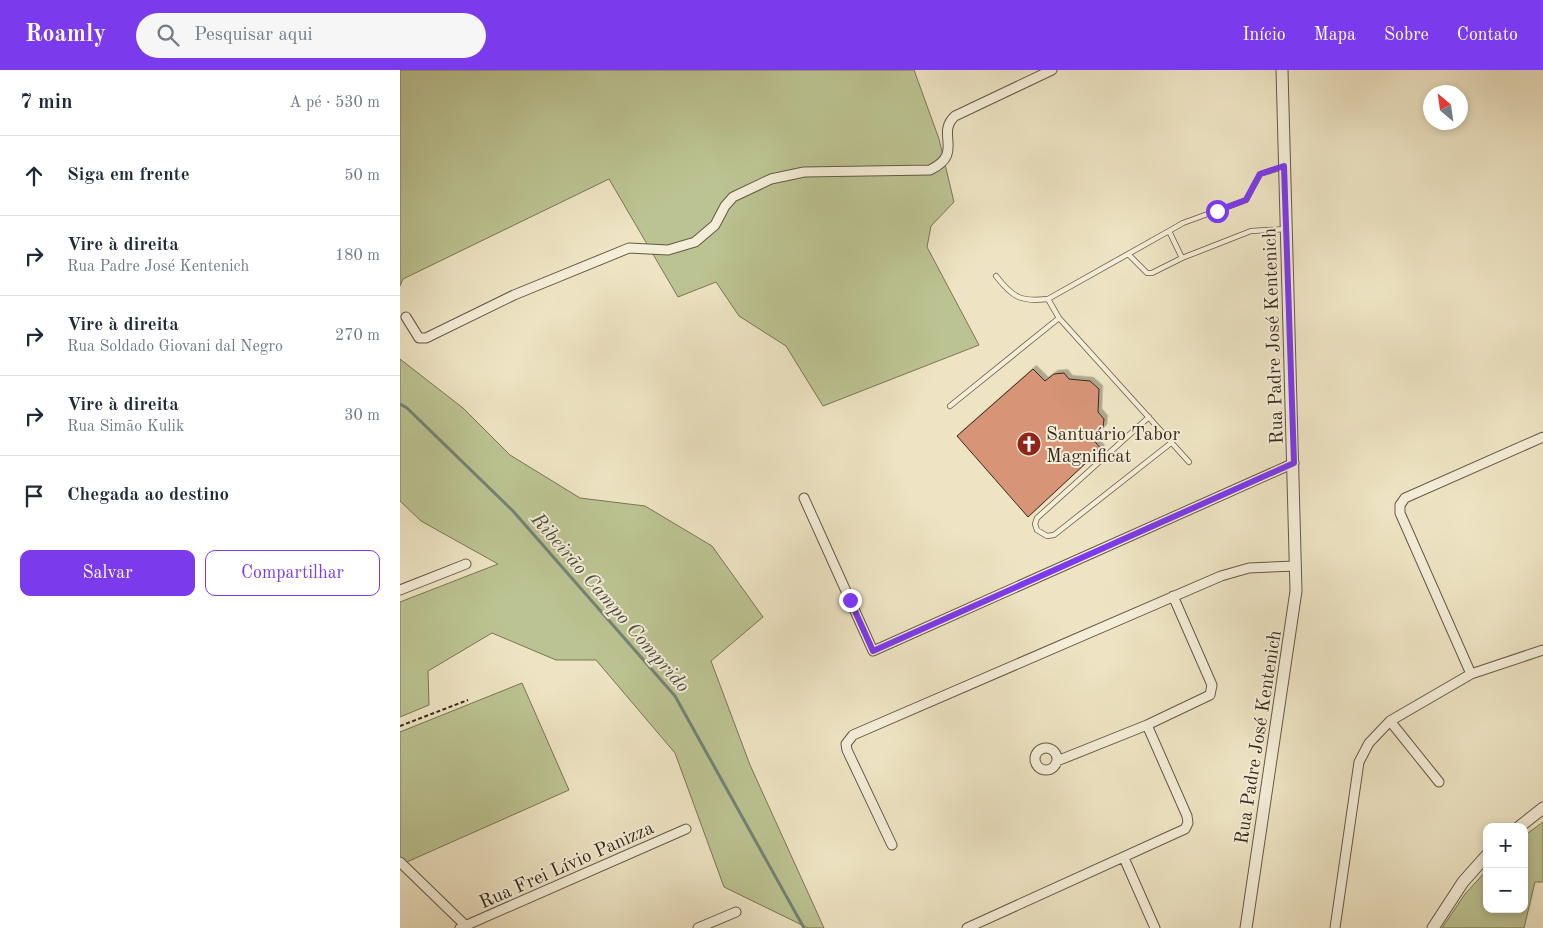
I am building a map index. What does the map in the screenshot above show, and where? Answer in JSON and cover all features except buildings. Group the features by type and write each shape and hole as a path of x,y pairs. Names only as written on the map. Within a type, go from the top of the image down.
{"street":[{"path":"406,317 419,338 426,338 514,295 630,248 668,250 681,248 706,235 733,198 771,179 804,172 930,170 941,165 948,157 948,126 955,116 1052,70"},
{"name":"Rua Padre José Kentenich","path":"1246,928 1294,606 1296,566 1282,70"},
{"path":"1472,674 1400,513 1400,505 1405,498 1543,437"},
{"path":"804,498 873,651 1294,463"},
{"path":"400,590 466,564"},
{"path":"892,846 847,750 846,744 849,738 1234,571 1296,566"},
{"path":"1057,761 1204,699 1212,690 1173,596"},
{"path":"1335,928 1360,762 1369,743 1390,720 1472,674 1543,650"},
{"path":"1390,720 1439,782"},
{"path":"967,928 1181,832 1188,823 1146,725"},
{"path":"1524,823 1543,808"},
{"name":"Rua Frei Lívio Panizza","path":"465,927 686,829"},
{"path":"1124,858 1155,928"},
{"path":"1434,928 1463,882 1483,860"},
{"path":"400,862 465,927"},
{"path":"698,928 736,912"}],"lane":[{"path":"996,276 1008,291 1019,298 1029,301 1048,299 1183,223 1246,200 1260,174 1284,166"},
{"path":"1128,254 1147,273 1152,273 1182,258 1251,231 1286,229"},
{"path":"1169,231 1182,258"},
{"path":"1048,299 1059,318 1189,462"},
{"path":"950,406 1059,318"},
{"path":"1149,417 1037,518 1035,524 1037,530 1047,536 1054,535 1170,442"}],"path":[{"path":"400,726 468,700"}],"green space":[{"path":"400,70 914,70 939,139 954,202 931,226 927,247 979,345 823,406 786,346 739,316 716,282 678,297 609,179 403,279 400,286"},
{"path":"400,359 463,408 510,455 580,498 645,506 712,546 763,617 711,661 750,765 824,928 808,928 724,887 675,753 596,660 556,660 492,633 428,671 429,705 400,717 400,602 498,564 421,521 400,501"},
{"path":"522,683 569,790 400,865 400,732"},
{"path":"1543,822 1543,882 1535,882 1528,911 1528,868 1528,833"},
{"path":"1483,874 1483,913 1528,913 1524,928 1442,928 1465,894"}],"waterway":[{"name":"Ribeirão Campo Comprido","path":"400,404 407,408 513,511 675,696 804,928"}],"place":[{"name":"Santuário Tabor Magnificat","path":"1029,444"}],"route":[{"path":"850,600 873,651 1294,463 1284,166 1260,174 1246,200 1217,211"}]}
